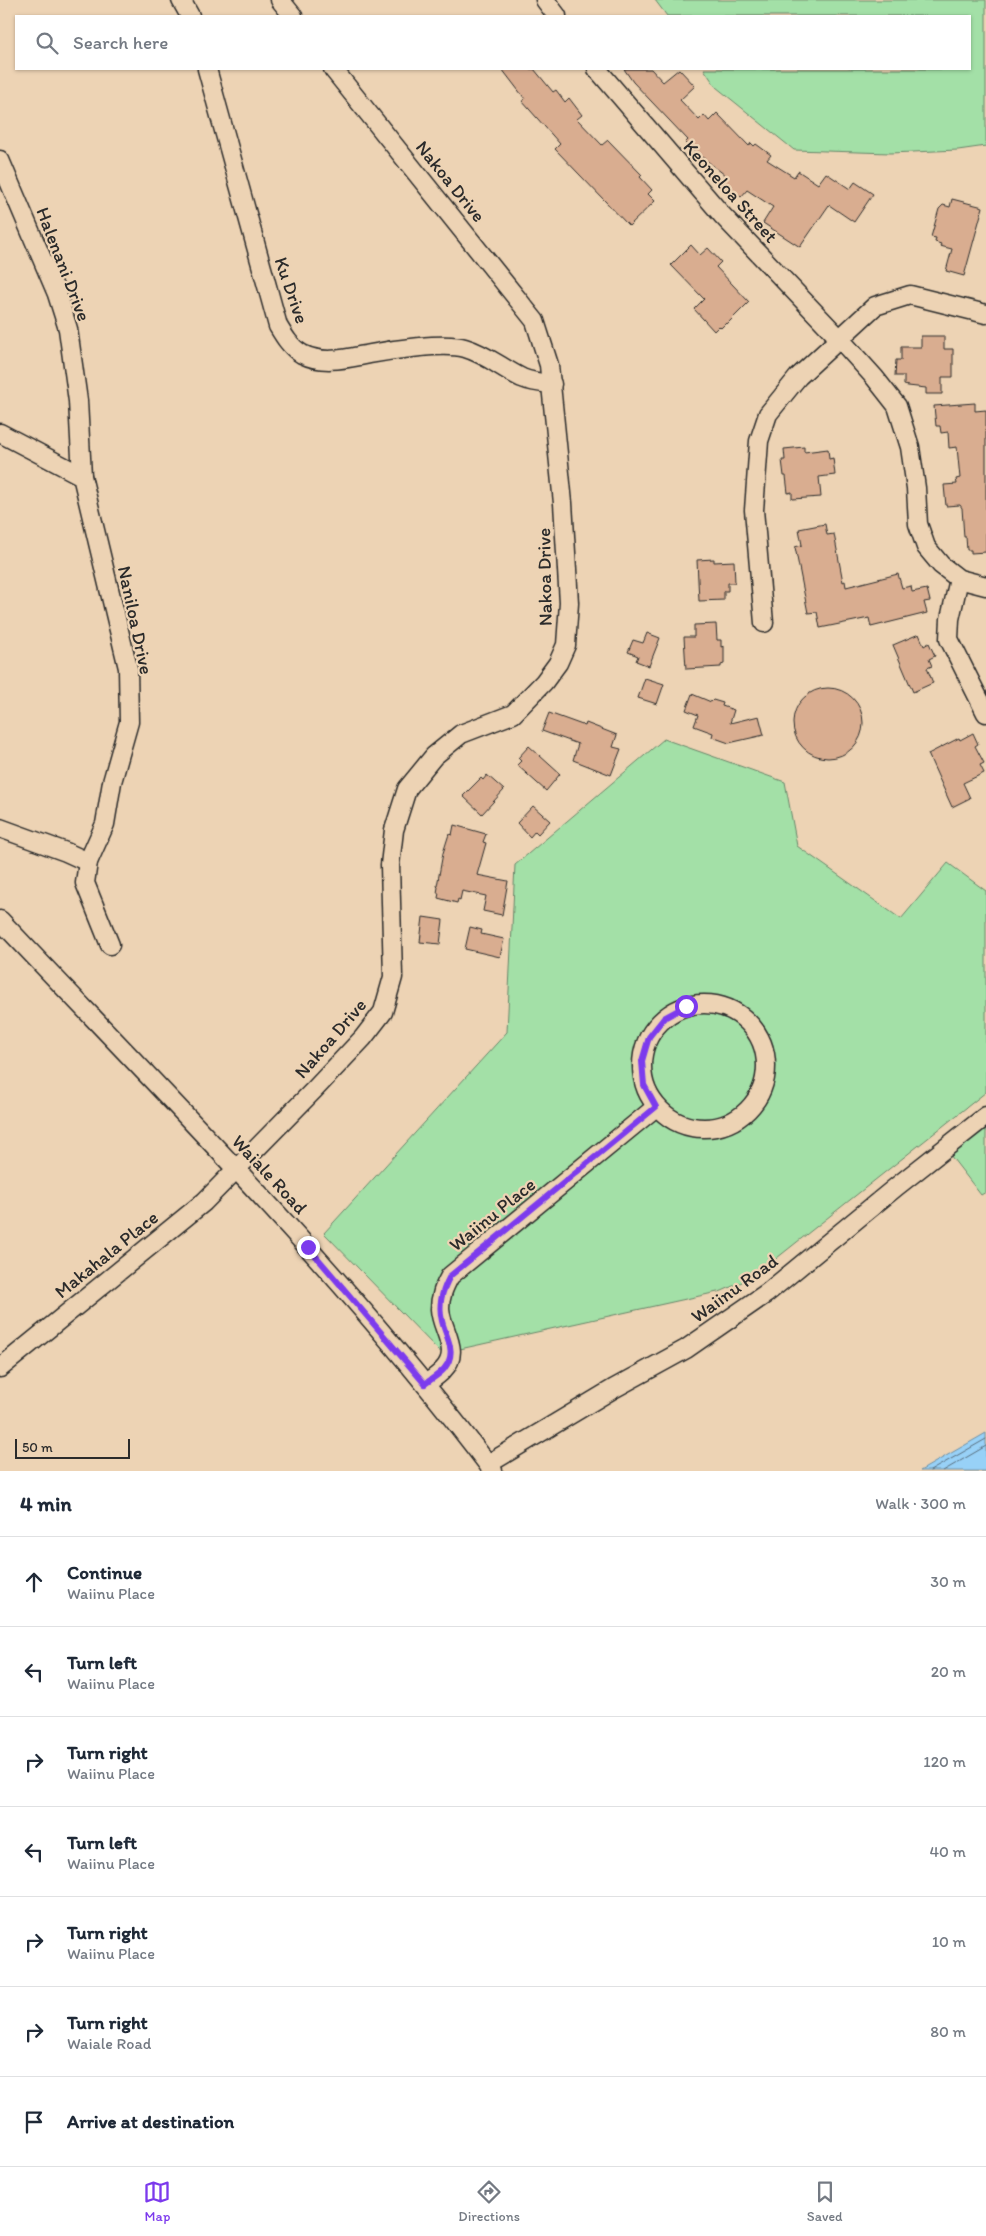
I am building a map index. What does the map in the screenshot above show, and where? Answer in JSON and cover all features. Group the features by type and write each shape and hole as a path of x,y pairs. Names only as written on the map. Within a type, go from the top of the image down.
{"street":[{"path":"181,0 189,15"},
{"path":"280,0 292,15"},
{"path":"545,0 556,15"},
{"name":"Ku Drive","path":"207,70 278,326 290,344 301,354 338,361 372,354 431,347 464,348 494,361 522,378 552,384"},
{"name":"Nakoa Drive","path":"237,1170 362,1038 383,1012 393,978 390,865 394,830 407,789 434,756 461,734 513,714 544,682 558,663 566,644 569,603 563,503 552,384 549,366 535,321 334,70"},
{"name":"Keoneloa Street","path":"598,70 722,216 839,338 897,406 910,447 916,488 918,524 926,547 941,565 959,579"},
{"name":"Halenani Drive","path":"0,160 57,294 68,329 78,400 82,476"},
{"path":"764,623 754,510 759,441 768,414 798,377 875,306 910,295 986,314"},
{"path":"0,433 82,476"},
{"name":"Naniloa Drive","path":"82,476 128,668 130,699 129,722 112,782 106,824 88,862 85,883 110,946"},
{"path":"986,586 959,579 950,619 949,639 986,713"},
{"path":"0,828 88,862"},
{"name":"Waiale Road","path":"0,920 308,1247 424,1384 490,1467"},
{"path":"710,1004 734,1010 753,1026 764,1047 767,1072 760,1095 744,1115 723,1126 698,1129 675,1122 656,1107 644,1085 642,1061 649,1037 664,1018 686,1006 710,1004"},
{"name":"Waiinu Place","path":"424,1384 444,1370 449,1361 451,1345 442,1323 440,1308 442,1291 450,1276 656,1107"},
{"name":"Waiinu Road","path":"490,1467 613,1389 686,1349 767,1293 986,1116"},
{"name":"Makahala Place","path":"0,1368 204,1202 237,1170"}],"green space":[{"path":"655,0 986,0 986,146 958,150 890,153 794,150 716,87 705,70 971,70 971,15 666,15"},
{"path":"664,739 785,782 797,846 901,919 948,863 986,891 986,1092 753,1277 722,1291 451,1351 439,1351 324,1233 507,1032 515,865"},
{"path":"986,1127 986,1192 981,1195 950,1155"}],"water":[{"path":"986,1433 986,1471 920,1471"}],"building":[{"path":"503,70 535,70 553,92 556,90 565,102 569,98 582,115 577,119 602,145 608,140 642,175 640,177 652,190 648,194 655,201 629,226 555,149 560,144 522,101 525,99"},
{"path":"625,70 652,70 663,82 680,70 695,86 680,100 699,120 704,115 709,121 717,113 749,146 751,143 754,146 756,144 771,155 767,160 794,177 798,171 818,184 826,173 850,189 855,182 873,194 854,222 829,205 800,247 763,223 773,207 747,190 741,197 720,180 725,175 701,158 685,143 688,140 633,82"},
{"path":"952,199 983,207 964,276 946,271 952,249 940,246 941,244 935,242 936,238 931,237 939,209 943,205 950,207"},
{"path":"691,245 700,255 708,248 721,262 716,267 749,302 727,324 721,328 719,326 714,331 694,309 704,299 671,265"},
{"path":"921,336 944,336 944,349 953,349 953,377 942,377 942,394 926,394 926,388 904,385 904,376 895,376 896,360 901,360 901,347 921,347"},
{"path":"975,403 975,411 986,410 986,552 971,553 971,550 967,550 966,537 964,537 962,508 960,505 946,506 944,485 957,484 956,479 960,478 957,447 949,448 948,432 941,433 940,426 936,426 934,406"},
{"path":"804,447 804,452 828,449 829,459 833,458 835,475 819,477 821,497 792,499 792,492 788,493 786,476 784,476 782,460 785,460 784,449"},
{"path":"825,524 827,535 834,534 843,582 845,581 846,587 898,574 902,588 911,586 912,592 927,589 930,601 924,602 927,613 871,627 869,618 820,628 817,612 808,613 795,547 802,545 799,529"},
{"path":"714,559 714,562 734,561 735,583 728,583 728,591 724,591 724,600 699,601 697,560"},
{"path":"716,624 717,640 721,640 721,647 724,646 724,664 721,667 686,669 684,637 694,637 694,625"},
{"path":"647,633 660,638 649,666 636,661 638,656 628,652 633,640 643,643"},
{"path":"919,634 924,646 929,643 935,656 929,659 932,666 927,668 933,683 913,692 893,645"},
{"path":"645,678 664,684 657,704 638,698"},
{"path":"828,688 847,694 857,704 863,723 857,742 847,752 828,758 809,752 799,742 793,723 799,704 809,694"},
{"path":"692,694 711,702 713,700 723,703 722,706 734,710 730,723 759,716 764,735 729,743 712,737 713,733 694,726 698,715 686,710"},
{"path":"549,713 585,726 586,723 617,735 613,747 621,749 611,775 573,760 578,744 542,731"},
{"path":"973,733 978,744 975,746 984,763 980,765 984,773 963,783 970,798 952,807 928,754"},
{"path":"529,746 560,774 546,791 517,765 521,761 518,758"},
{"path":"487,775 504,790 482,814 463,796 481,778 483,780"},
{"path":"533,806 550,821 538,834 535,831 530,837 517,823"},
{"path":"454,825 486,834 483,842 486,843 477,875 508,881 502,915 483,911 486,896 462,891 460,900 458,899 457,903 438,898 437,886 443,853 449,834 452,835"},
{"path":"423,917 443,920 440,944 420,942"},
{"path":"470,927 482,930 481,934 504,939 500,957 465,949"}],"route":[{"path":"308,1247 425,1384 444,1370 449,1361 451,1345 442,1323 440,1308 442,1291 450,1276 656,1107 644,1085 642,1061 649,1037 664,1018 686,1006"}]}
